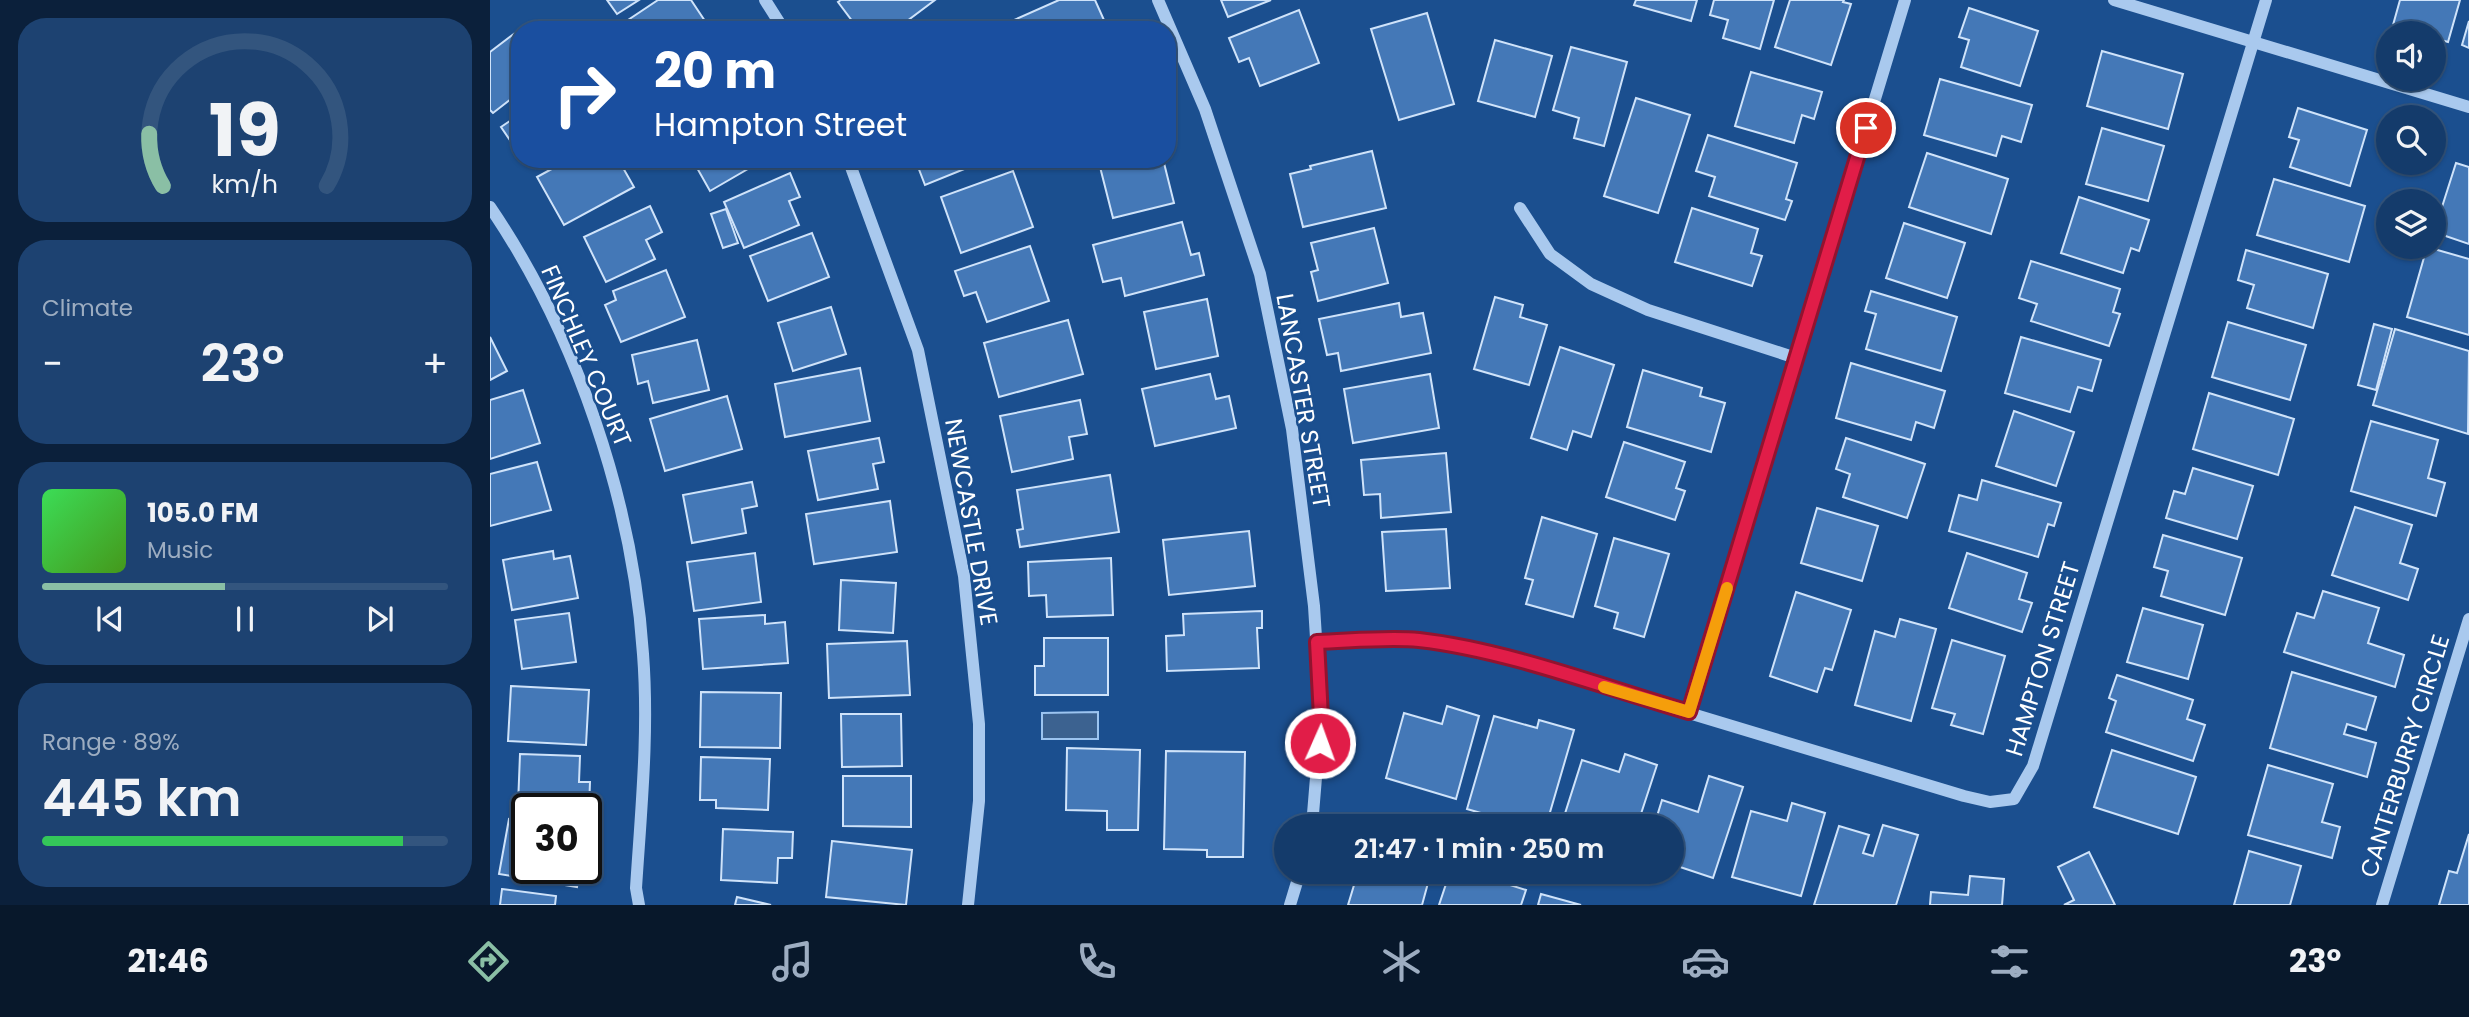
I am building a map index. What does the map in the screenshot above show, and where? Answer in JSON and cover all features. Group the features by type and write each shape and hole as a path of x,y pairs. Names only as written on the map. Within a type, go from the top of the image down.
{"street":[{"path":"765,0 778,21"},
{"name":"LANCASTER STREET","path":"1158,0 1167,21"},
{"path":"1689,712 1905,0"},
{"path":"2114,0 2469,107"},
{"name":"HAMPTON STREET","path":"1317,642 1415,640 1493,654 1964,796 1990,802 2014,799 2033,766 2266,0"},
{"name":"LANCASTER STREET","path":"1176,42 1205,109 1260,274 1292,429 1317,642 1321,717 1313,814"},
{"name":"NEWCASTLE DRIVE","path":"851,168 918,350 964,576 979,724 979,801 968,905"},
{"name":"FINCHLEY COURT","path":"490,207 515,243 560,335 595,419 617,494 633,571 643,654 645,749 636,888 639,905"},
{"path":"1520,208 1550,254 1591,284 1648,310 1796,358"},
{"name":"CANTERBURRY CIRCLE","path":"2382,905 2469,619"},
{"path":"1290,905 1296,884"}],"water":[{"path":"1098,712 1098,739 1042,739 1042,713"}],"building":[{"path":"607,0 639,0 617,14"},
{"path":"658,0 691,0 705,21 626,21"},
{"path":"935,0 907,21 852,21 838,2"},
{"path":"1059,0 1095,0 1104,21 1014,21"},
{"path":"1221,0 1271,0 1228,17"},
{"path":"1636,0 1697,0 1691,21 1634,5"},
{"path":"1714,0 1774,0 1760,49 1723,38 1728,20 1710,15"},
{"path":"1790,0 1844,0 1843,2 1851,4 1831,65 1775,47"},
{"path":"2400,0 2460,0 2448,42 2446,21 2394,21"},
{"path":"1969,8 2038,31 2020,86 1961,67 1969,40 1959,37"},
{"path":"1299,10 1319,63 1260,86 1249,58 1239,62 1229,38"},
{"path":"1427,13 1454,104 1399,120 1371,29"},
{"path":"2469,21 2469,48 2462,45"},
{"path":"511,36 511,99 493,113 490,110 490,52"},
{"path":"1495,40 1552,56 1535,117 1478,101"},
{"path":"1571,47 1627,62 1604,146 1574,138 1579,118 1553,110"},
{"path":"2102,51 2183,74 2168,129 2087,106"},
{"path":"1751,72 1822,92 1814,119 1802,115 1794,143 1735,126"},
{"path":"1940,79 2032,105 2021,142 2002,136 1996,156 1924,135"},
{"path":"1636,98 1690,115 1658,213 1604,196"},
{"path":"2298,108 2367,130 2350,186 2290,167 2299,140 2289,137"},
{"path":"511,120 511,142 501,127"},
{"path":"2102,128 2164,146 2148,201 2086,184"},
{"path":"1708,135 1797,163 1786,199 1792,201 1785,220 1709,196 1715,177 1696,171"},
{"path":"1372,151 1386,208 1303,227 1290,174 1311,169 1310,166"},
{"path":"1927,153 2008,179 1991,234 1909,207"},
{"path":"2456,163 2469,167 2469,244 2446,236 2446,194"},
{"path":"554,168 623,168 634,187 564,225 537,177"},
{"path":"697,168 750,168 710,191"},
{"path":"918,168 967,168 925,185"},
{"path":"1100,168 1165,168 1174,203 1113,218"},
{"path":"1013,171 1033,227 961,253 941,197"},
{"path":"790,173 800,197 789,201 799,225 744,248 724,202"},
{"path":"2274,179 2365,206 2349,262 2257,235"},
{"path":"2079,197 2149,220 2139,251 2131,248 2123,273 2061,253"},
{"path":"650,206 662,232 646,240 655,259 606,282 584,237"},
{"path":"1692,208 1758,229 1751,253 1762,256 1752,286 1675,262"},
{"path":"726,209 738,243 723,248 711,214"},
{"path":"1182,222 1191,255 1199,253 1204,275 1125,296 1121,278 1103,282 1093,245"},
{"path":"1904,223 1965,243 1947,298 1886,278"},
{"path":"1374,228 1388,283 1318,301 1311,272 1318,270 1311,243"},
{"path":"812,233 829,277 768,301 750,256"},
{"path":"1030,246 1049,301 987,322 976,292 964,296 955,271"},
{"path":"2246,250 2328,274 2313,328 2247,308 2254,285 2238,280"},
{"path":"2446,252 2469,259 2469,335 2407,317 2424,259 2446,259"},
{"path":"2031,261 2120,289 2113,312 2120,314 2109,346 2031,321 2037,304 2019,298"},
{"path":"666,270 685,317 621,342 605,305 616,300 613,291"},
{"path":"1871,291 1957,317 1941,371 1866,349 1876,314 1865,311"},
{"path":"1495,297 1523,305 1520,317 1547,325 1529,385 1474,369"},
{"path":"1207,299 1218,356 1156,369 1144,312"},
{"path":"1399,303 1401,317 1423,313 1431,353 1341,371 1338,353 1327,355 1319,319"},
{"path":"831,307 846,354 793,371 778,323"},
{"path":"1068,320 1083,374 999,397 984,343"},
{"path":"2228,322 2306,345 2290,400 2212,377"},
{"path":"2374,324 2392,329 2376,390 2358,385"},
{"path":"2395,329 2469,351 2468,434 2373,405"},
{"path":"490,337 507,371 490,380"},
{"path":"2021,337 2101,360 2092,391 2078,387 2070,412 2005,393"},
{"path":"697,340 709,390 653,403 648,381 638,384 632,355"},
{"path":"1560,347 1614,365 1591,437 1573,431 1567,450 1531,438"},
{"path":"1851,363 1945,391 1934,428 1916,422 1911,440 1836,418"},
{"path":"860,368 870,421 785,437 775,384"},
{"path":"1643,370 1702,388 1700,396 1725,403 1711,452 1627,427"},
{"path":"1210,374 1216,399 1229,396 1236,428 1155,446 1142,389"},
{"path":"1430,374 1439,428 1353,443 1344,389"},
{"path":"523,390 540,443 490,459 490,400"},
{"path":"2209,393 2294,419 2278,475 2193,449"},
{"path":"727,396 742,449 665,471 650,419"},
{"path":"1080,400 1087,434 1069,437 1073,459 1012,472 1000,416"},
{"path":"2014,411 2074,432 2056,486 1996,466"},
{"path":"2371,421 2438,440 2428,478 2445,483 2436,516 2351,491"},
{"path":"879,438 884,462 873,464 878,489 818,500 808,451"},
{"path":"1846,438 1925,464 1907,518 1843,497 1850,474 1836,469"},
{"path":"1624,442 1685,462 1676,488 1685,491 1675,520 1606,497"},
{"path":"1446,453 1451,512 1381,518 1380,494 1364,495 1361,460"},
{"path":"537,462 551,510 490,526 490,474"},
{"path":"2193,468 2253,486 2237,539 2166,518 2174,491 2185,494"},
{"path":"1110,475 1119,532 1020,547 1017,530 1023,529 1017,490"},
{"path":"1982,480 2061,503 2054,526 2048,524 2038,557 1949,531 1959,495 1977,500"},
{"path":"752,482 757,506 742,509 746,533 692,543 683,495"},
{"path":"890,501 897,552 814,564 806,514"},
{"path":"2355,507 2412,525 2400,563 2418,569 2408,600 2332,575"},
{"path":"1817,508 1878,526 1862,581 1801,563"},
{"path":"1542,517 1597,534 1573,617 1526,604 1533,580 1525,578"},
{"path":"1446,529 1450,588 1386,591 1382,532"},
{"path":"1249,531 1255,586 1169,595 1163,540"},
{"path":"2163,535 2242,558 2225,615 2161,596 2168,571 2154,567"},
{"path":"1614,538 1669,554 1644,637 1614,628 1618,613 1595,606"},
{"path":"553,551 554,559 570,556 578,598 512,610 503,560"},
{"path":"755,553 761,602 694,611 687,562"},
{"path":"1967,553 2027,573 2019,599 2032,603 2022,632 1949,608"},
{"path":"1111,558 1113,615 1047,617 1046,595 1029,596 1028,562"},
{"path":"841,580 896,583 893,633 839,630"},
{"path":"2323,591 2379,608 2368,643 2404,655 2395,687 2284,652 2297,613 2314,618"},
{"path":"1796,592 1851,610 1832,670 1825,668 1817,692 1770,676"},
{"path":"2143,608 2203,625 2188,679 2127,662"},
{"path":"1262,611 1262,628 1257,628 1259,668 1167,671 1166,636 1184,635 1183,614"},
{"path":"569,613 576,662 522,669 515,620"},
{"path":"765,615 765,624 785,622 788,663 703,669 699,619"},
{"path":"1900,619 1936,629 1911,721 1855,705 1875,631 1895,637"},
{"path":"1044,638 1108,638 1108,695 1035,695 1035,666 1044,666"},
{"path":"1952,640 2005,656 1983,734 1951,725 1955,714 1932,708"},
{"path":"907,641 910,695 829,698 827,644"},
{"path":"2292,672 2376,697 2366,730 2347,724 2344,734 2376,743 2367,777 2270,748"},
{"path":"2117,675 2193,700 2187,719 2205,725 2193,761 2106,732 2116,701 2109,698"},
{"path":"511,686 589,690 586,745 508,741"},
{"path":"701,692 781,693 780,748 700,747"},
{"path":"1447,706 1479,716 1456,799 1386,778 1404,713 1442,724"},
{"path":"841,714 901,714 902,766 842,767"},
{"path":"1494,716 1537,728 1539,720 1574,730 1550,814 1484,814 1467,809"},
{"path":"1067,748 1140,750 1138,830 1107,830 1107,811 1066,810"},
{"path":"2112,750 2196,777 2178,834 2094,807"},
{"path":"1166,751 1245,752 1243,857 1207,857 1207,850 1164,849"},
{"path":"520,754 580,756 579,782 590,782 590,793 518,793"},
{"path":"1625,754 1657,765 1641,814 1565,814 1582,760 1619,772"},
{"path":"701,757 770,759 768,810 716,808 716,800 700,800"},
{"path":"2268,765 2333,784 2322,822 2340,827 2332,858 2248,835"},
{"path":"843,776 911,776 911,827 843,826"},
{"path":"1709,776 1743,787 1713,878 1684,868 1684,814 1658,814 1662,800 1698,812"},
{"path":"1792,803 1825,813 1801,896 1732,877 1751,811 1787,821"},
{"path":"509,819 511,819 511,876 499,874"},
{"path":"1883,825 1918,835 1896,905 1814,905 1839,826 1869,835 1863,853 1873,856"},
{"path":"723,829 793,832 792,858 778,858 777,883 721,880"},
{"path":"2469,834 2469,905 2439,905 2449,871 2457,873"},
{"path":"832,841 912,850 906,905 826,897"},
{"path":"2249,851 2301,866 2290,905 2234,905"},
{"path":"2089,852 2115,905 2064,905 2074,900 2058,867"},
{"path":"1970,876 2004,879 2002,905 1930,905 1931,892 1968,895"},
{"path":"1354,884 1428,884 1422,905 1348,905"},
{"path":"1446,884 1507,884 1526,890 1521,905 1439,905"},
{"path":"502,889 556,896 555,905 500,905"},
{"path":"1541,894 1581,905 1538,905"},
{"path":"737,897 771,905 735,905"}],"slow traffic":[{"path":"1604,687 1689,712 1727,588"}],"route":[{"path":"1320,743 1317,642 1415,640 1456,646 1493,654 1689,712 1866,128"}]}
